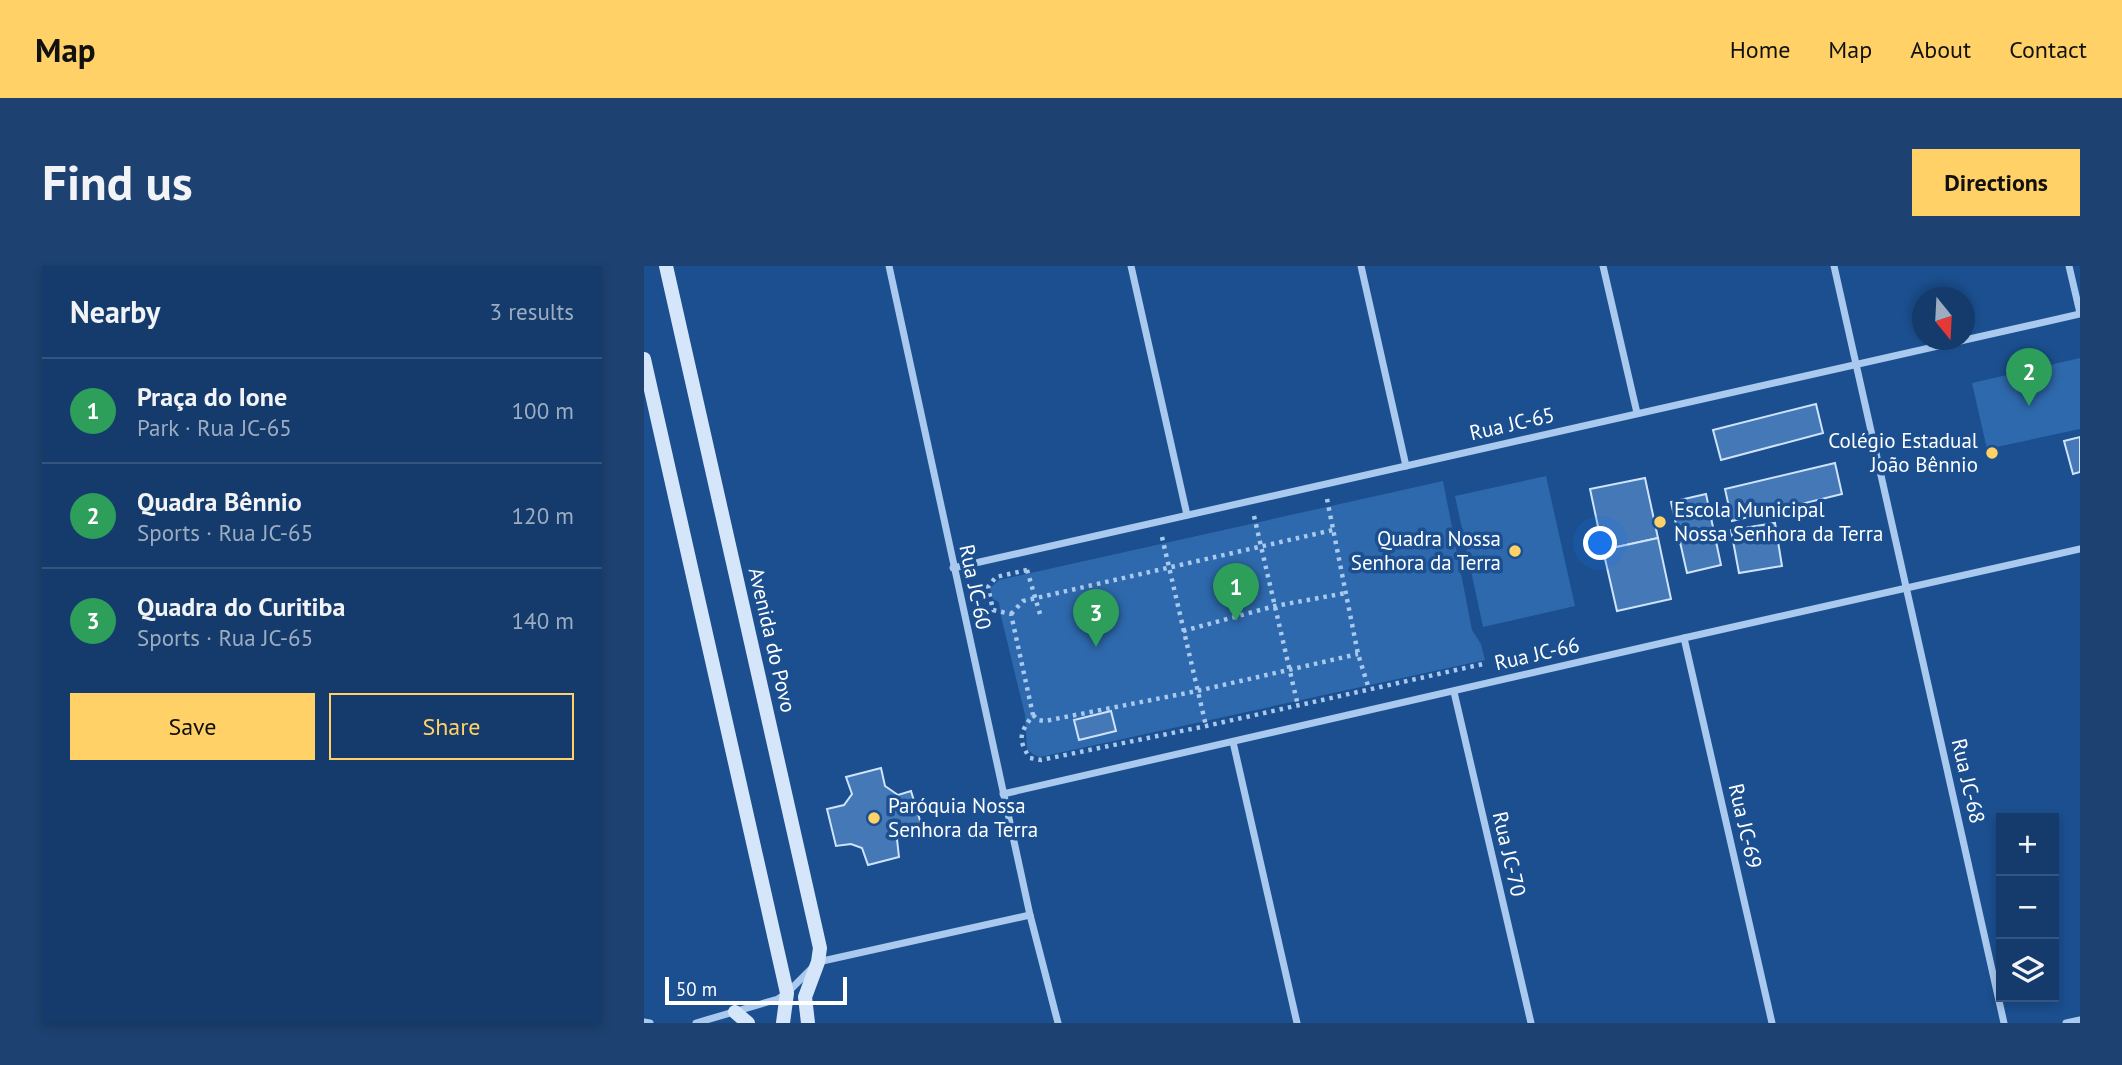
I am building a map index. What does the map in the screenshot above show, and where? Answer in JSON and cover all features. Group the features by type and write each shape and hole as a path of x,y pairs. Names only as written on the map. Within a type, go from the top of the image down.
{"main road":[{"name":"Avenida do Povo","path":"666,266 820,948 818,962 805,997 808,1023"},
{"path":"644,359 787,993 783,1023"},
{"path":"735,1012 748,1023"}],"street":[{"name":"Rua JC-60","path":"889,266 1030,915 1058,1023"},
{"path":"1131,266 1187,515"},
{"path":"1361,266 1406,466"},
{"path":"1603,266 1637,413"},
{"name":"Rua JC-68","path":"1834,266 2004,1023"},
{"path":"2069,266 2080,313"},
{"name":"Rua JC-65","path":"953,568 2080,313"},
{"name":"Rua JC-66","path":"1003,794 2080,549"},
{"name":"Rua JC-69","path":"1684,638 1772,1023"},
{"name":"Rua JC-70","path":"1454,692 1531,1023"},
{"path":"1233,742 1297,1023"},
{"path":"696,1023 778,999 818,962 1030,915"},
{"path":"2066,1023 2080,1020"},
{"path":"644,1022 650,1023"}],"path":[{"path":"1315,501 1339,495"},
{"path":"1327,498 1358,654 1369,689"},
{"path":"1241,519 1266,512"},
{"path":"1254,515 1298,706"},
{"path":"1011,614 1023,601 1333,530"},
{"path":"1175,534 1162,537 1206,726"},
{"path":"1011,614 993,610 988,587 996,577 1027,570 1040,614"},
{"path":"1183,631 1275,606 1346,593"},
{"path":"1011,614 1033,715 1038,720 1045,721 1197,691 1358,654"},
{"path":"1033,715 1023,730 1021,740 1030,758 1041,760 1483,664"}],"shaded area":[{"path":"2080,358 2080,429 1987,449 1972,383"},
{"name":"Quadra Nossa Senhora da Terra","path":"1546,476 1575,606 1483,627 1455,496"},
{"path":"1443,481 1472,630 1481,644 1485,660 1040,757 1027,749 1025,715 999,602 993,599 990,588 999,580"}],"building":[{"path":"1816,404 1823,433 1721,460 1713,430"},
{"path":"2080,437 2080,472 2073,474 2064,441"},
{"path":"1835,463 1842,494 1732,521 1725,489"},
{"path":"1645,478 1658,538 1603,550 1590,489"},
{"path":"1706,494 1721,565 1687,573 1671,502"},
{"path":"1775,523 1782,566 1739,573 1731,530"},
{"path":"1658,538 1671,599 1617,611 1603,550"},
{"path":"1111,711 1116,731 1079,740 1074,720"},
{"name":"Paróquia Nossa Senhora da Terra","path":"881,768 885,786 898,795 911,791 922,827 904,832 897,839 899,857 868,865 862,848 851,844 836,846 827,809 844,805 852,794 846,777"}],"place":[{"name":"Quadra Bênnio","path":"2029,406"},
{"name":"Colégio Estadual João Bênnio","path":"1992,453"},
{"name":"Escola Municipal Nossa Senhora da Terra","path":"1660,522"},
{"name":"Quadra Nossa Senhora da Terra","path":"1515,551"},
{"name":"Praça do Ione","path":"1236,621"},
{"name":"Quadra do Curitiba","path":"1096,647"},
{"name":"Paróquia Nossa Senhora da Terra","path":"874,818"}]}
